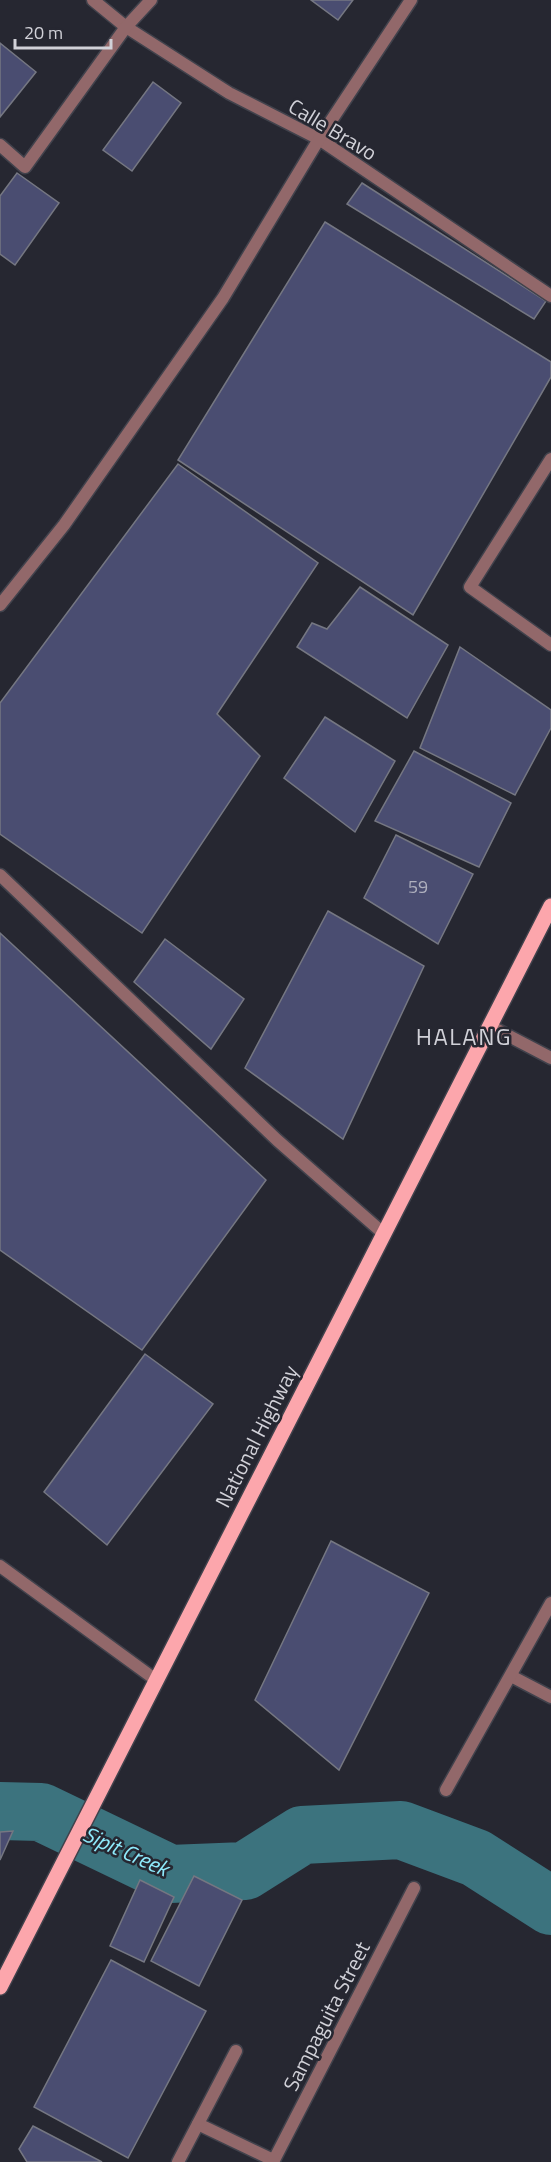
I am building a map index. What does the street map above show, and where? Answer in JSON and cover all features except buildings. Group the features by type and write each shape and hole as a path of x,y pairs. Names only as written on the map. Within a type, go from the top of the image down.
{"main road":[{"name":"National Highway","path":"0,1987 551,906"}],"street":[{"name":"Calle Bravo","path":"93,0 126,27 229,93 319,140 551,296"},
{"path":"0,145 25,167 126,27 151,0"},
{"path":"0,605 64,525 223,298 319,140 411,0"},
{"path":"551,459 470,586 551,645"},
{"path":"0,875 277,1140 383,1233"},
{"path":"490,1026 551,1058"},
{"path":"0,1566 156,1680"},
{"path":"447,1790 551,1603"},
{"path":"511,1676 551,1697"},
{"name":"Sampaguita Street","path":"273,2161 414,1888"},
{"path":"178,2162 236,2051"},
{"path":"198,2124 273,2161"}],"waterway":[{"name":"Sipit Creek","path":"0,1811 41,1812 170,1874 245,1871 302,1835 401,1830 476,1858 551,1906"}],"district":[{"name":"HALANG","path":"464,1036"}]}
